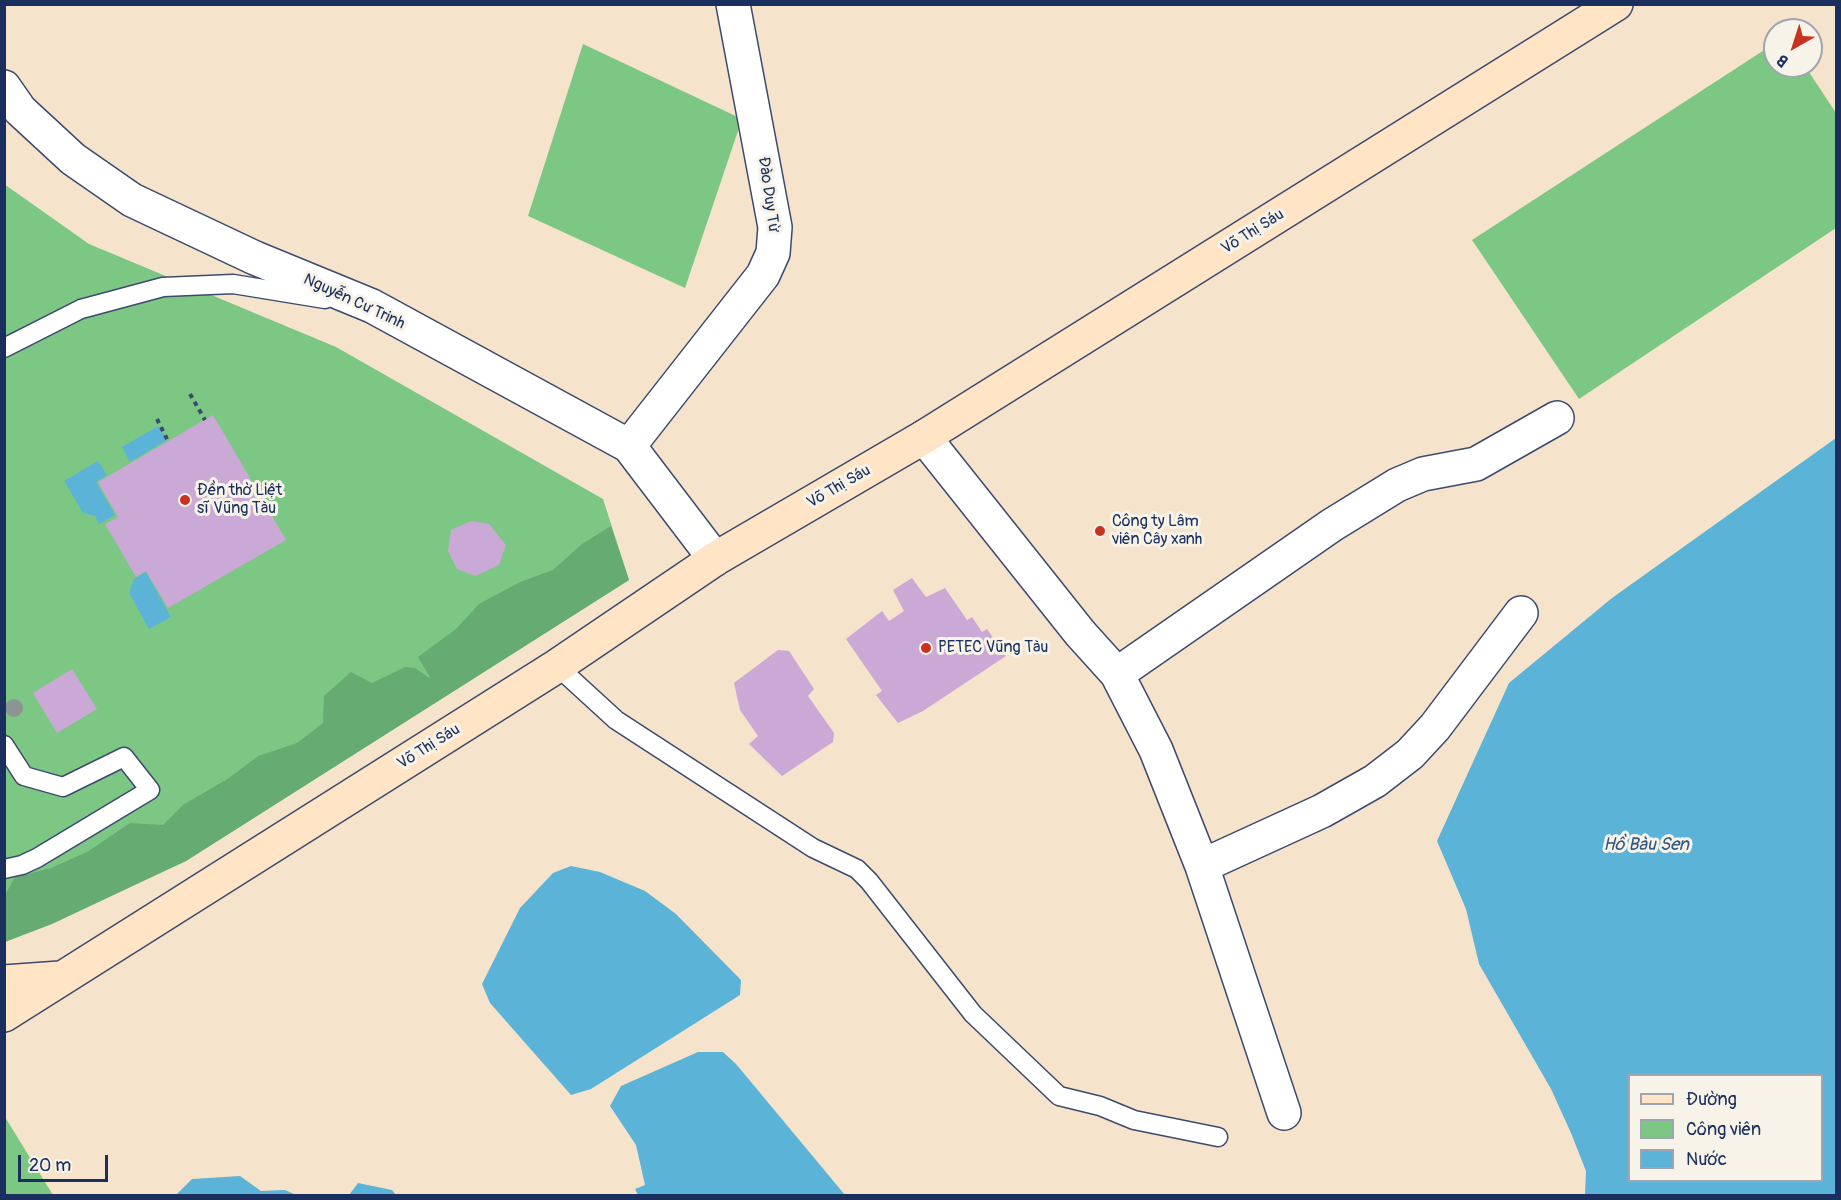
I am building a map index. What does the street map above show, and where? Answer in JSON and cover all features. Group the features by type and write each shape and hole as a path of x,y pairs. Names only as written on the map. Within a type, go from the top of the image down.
{"main road":[{"name":"Võ Thị Sáu","path":"4,1016 557,666 715,558 924,437 1616,4"},
{"name":"Võ Thị Sáu","path":"4,982 67,978"}],"street":[{"name":"Đào Duy Từ","path":"629,446 763,275 773,253 775,227 734,5"},
{"name":"Nguyễn Cư Trinh","path":"4,87 20,110 73,159 132,200 255,258 372,306 629,446 715,558"},
{"path":"1117,674 1332,525 1397,485 1423,474 1476,464 1557,418"},
{"path":"924,437 1080,633 1117,674 1156,750 1202,866 1284,1113"},
{"path":"1202,866 1322,811 1375,781 1410,754 1435,727 1521,613"}],"lane":[{"path":"4,348 81,309 163,287 233,284 372,306"},
{"path":"557,666 616,720 813,848 857,869 869,881 973,1014 1059,1096 1100,1106 1134,1120 1218,1137"},
{"path":"4,745 24,776 63,787 124,757 150,790 37,858 22,865 4,869"}],"path":[{"path":"190,394 205,420"},
{"path":"157,419 168,441"}],"green space":[{"path":"583,44 742,119 685,288 528,216"},
{"path":"1763,51 1763,78 1813,78 1836,113 1836,228 1579,399 1472,240"},
{"path":"4,184 89,244 336,347 603,499 629,580 186,861 5,942"},
{"path":"611,526 629,580 186,861 52,924 5,942 5,895 15,877 51,868 87,852 130,823 163,825 183,805 229,778 258,756 297,743 323,723 324,696 351,672 372,683 405,667 415,668 431,679 418,657 456,629 479,604 520,582 553,570 582,544"},
{"path":"5,1117 53,1195 5,1195"}],"water":[{"path":"158,426 167,440 130,462 122,447"},
{"name":"Hồ Bàu Sen","path":"1836,438 1836,1195 1585,1195 1586,1171 1571,1133 1551,1089 1479,964 1466,909 1437,841 1509,683 1612,598"},
{"path":"98,461 107,475 96,482 115,515 99,524 95,516 83,513 64,481"},
{"path":"146,572 171,617 149,629 129,593 134,579"},
{"path":"571,866 600,872 645,891 676,914 741,980 740,995 591,1089 571,1095 490,1003 482,984 520,908 553,873"},
{"path":"698,1052 723,1052 736,1064 845,1195 638,1195 635,1189 645,1185 636,1145 610,1106 621,1086"},
{"path":"240,1176 261,1191 285,1190 296,1195 176,1195 192,1179"},
{"path":"358,1183 392,1190 396,1195 349,1195"}],"building":[{"name":"Đền thờ Liệt sĩ Vũng Tàu","path":"213,415 286,540 168,608 146,571 136,577 105,524 118,517 98,482"},
{"path":"471,521 489,524 506,545 499,565 475,576 457,569 448,551 451,530"},
{"name":"PETEC Vũng Tàu","path":"912,578 926,597 945,588 967,620 972,617 982,632 987,629 1006,656 923,711 898,723 876,695 882,691 846,639 882,611 889,621 904,611 893,590"},
{"path":"778,650 789,651 814,689 808,696 834,733 833,742 782,776 749,744 758,736 740,710 734,683"},
{"path":"72,669 97,709 57,733 33,693"}],"place":[{"name":"Đền thờ Liệt sĩ Vũng Tàu","path":"185,500"},
{"name":"Công ty Lâm viên Cây xanh","path":"1100,531"},
{"name":"PETEC Vũng Tàu","path":"926,648"}]}
